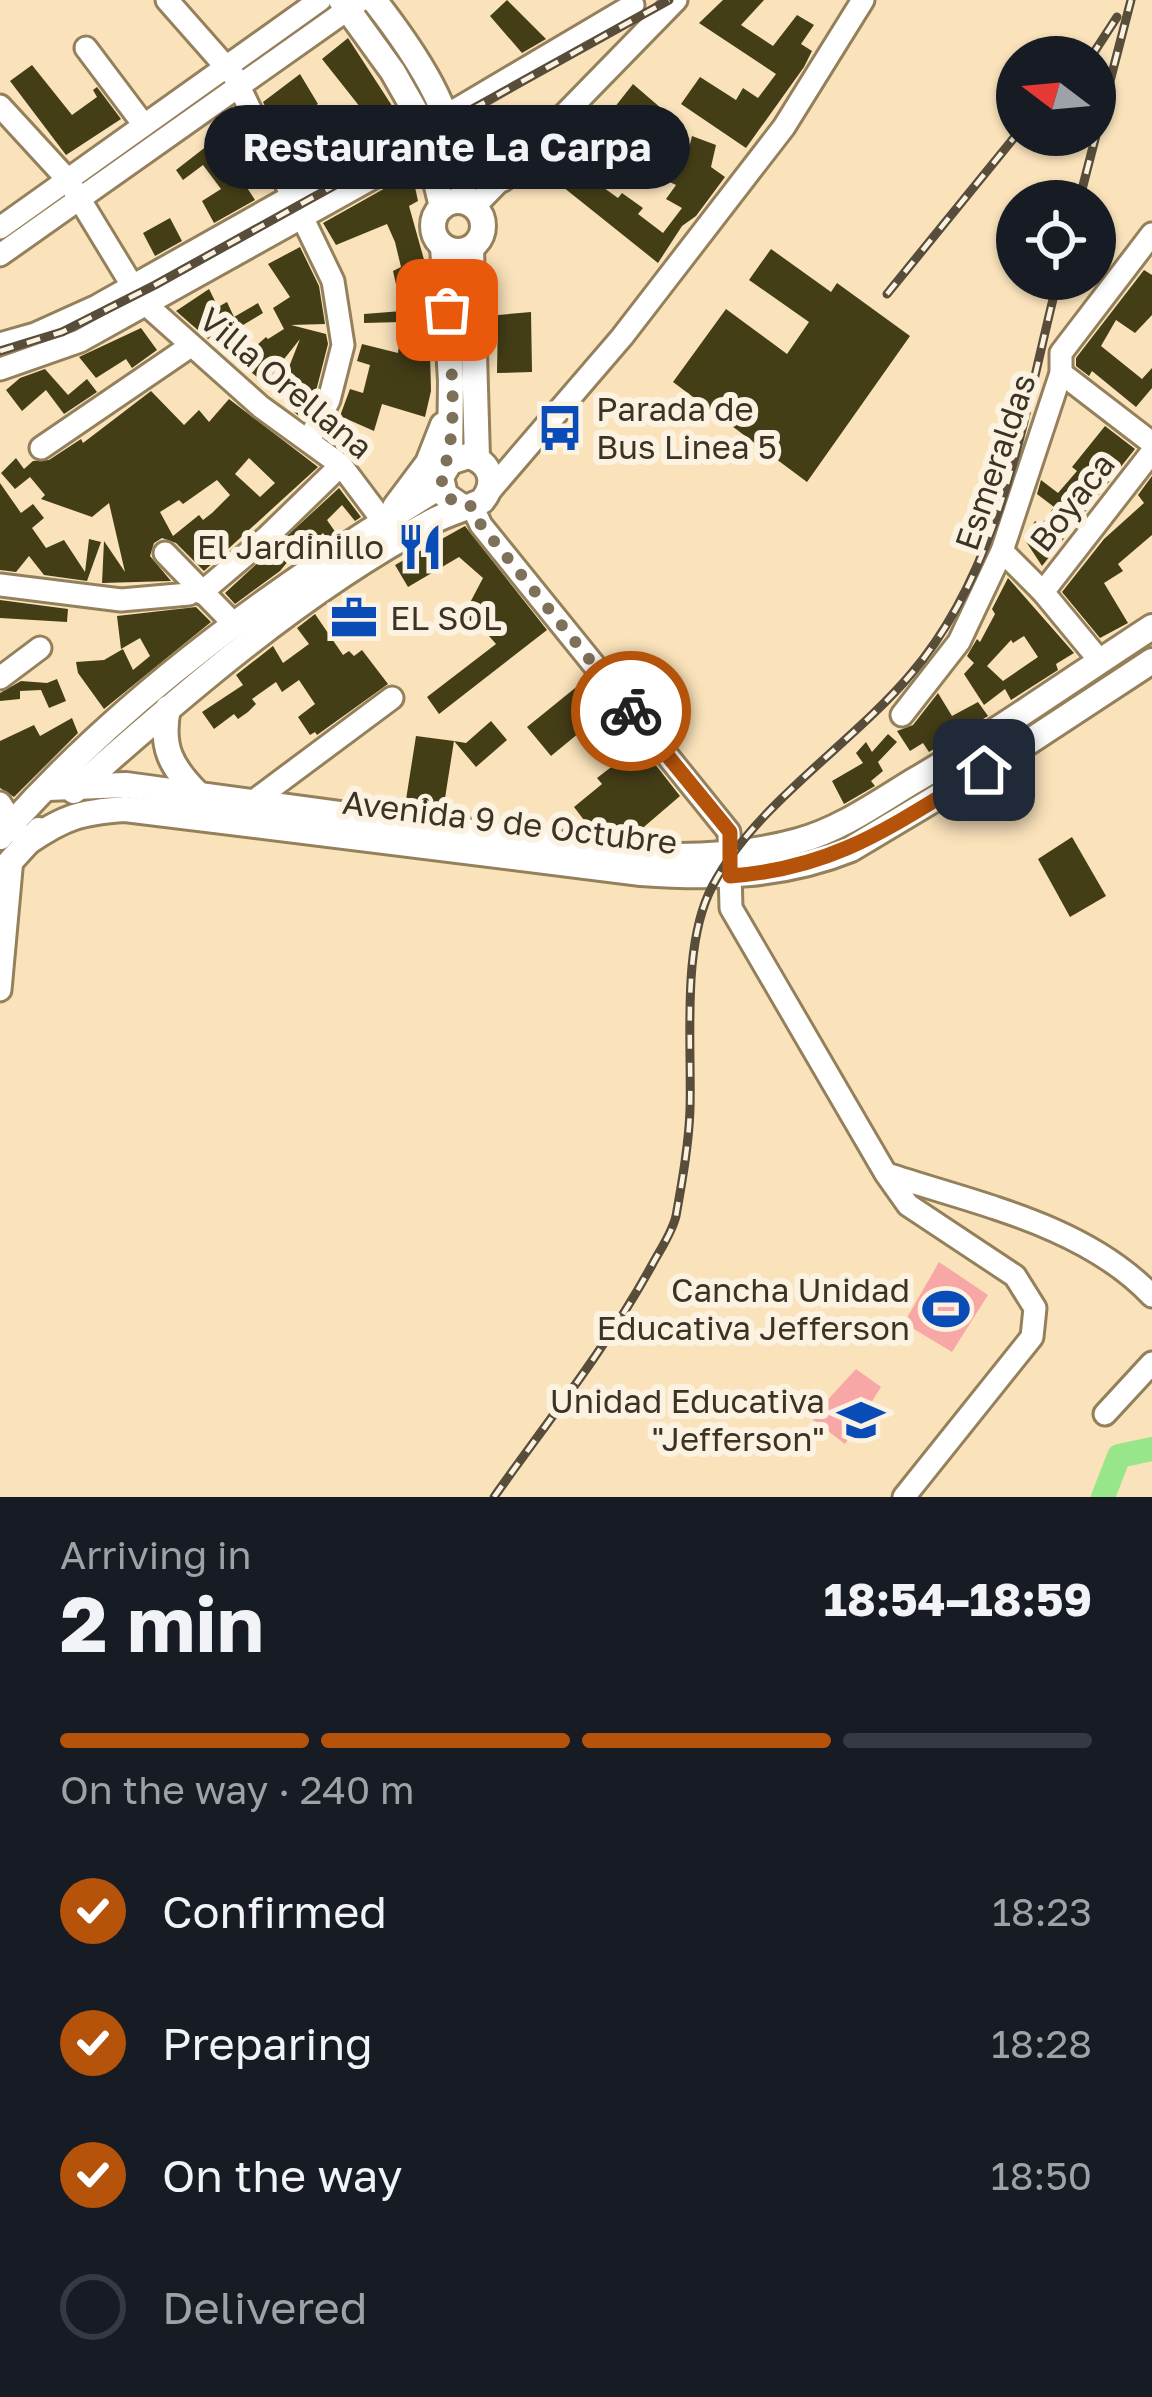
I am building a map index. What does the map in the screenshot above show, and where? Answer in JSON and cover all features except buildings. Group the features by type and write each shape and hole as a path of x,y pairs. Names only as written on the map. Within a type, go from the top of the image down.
{"main road":[{"path":"374,0 405,40 447,115 462,169 460,205 433,227 443,246 451,381 445,474 452,502 476,502"},
{"path":"350,3 394,71 460,205 481,214 483,233 471,248 462,251 443,246"},
{"path":"462,169 502,179"},
{"path":"9,840 249,643 401,539 476,502 490,473 477,458 471,248"},
{"path":"383,521 408,492 440,439 451,381"},
{"path":"9,840 47,788 145,695 233,623 383,521 445,474 458,457 477,458"},
{"name":"Avenida 9 de Octubre","path":"47,788 125,785 731,865 758,848 799,841 846,822 1004,728 1152,627"},
{"name":"Avenida 9 de Octubre","path":"9,840 83,812 125,809 641,873 810,864 851,849 1018,749 1152,661"},
{"path":"168,709 162,735 173,768 198,794"}],"street":[{"path":"166,0 234,76 333,281 343,345 329,400 309,440"},
{"path":"0,255 144,125 234,76 320,0"},
{"path":"460,205 502,179 676,0"},
{"path":"476,502 622,337 784,127 862,0"},
{"path":"447,115 631,2 651,26"},
{"path":"0,228 75,190 234,76 350,3"},
{"path":"86,48 144,125"},
{"name":"Villa Orellana","path":"0,106 75,190 140,298 261,407 341,465 383,521"},
{"path":"0,369 80,341 291,198 426,134"},
{"path":"0,344 140,298 302,218 426,134"},
{"name":"Esmeraldas","path":"902,715 959,642 1002,551 1061,373 1061,353 1152,234"},
{"path":"41,448 189,346"},
{"path":"1061,373 1152,448"},
{"name":"Boyaca","path":"1043,592 1152,448"},
{"path":"0,585 121,600 189,595 267,537 341,465"},
{"path":"476,502 758,848"},
{"path":"476,502 481,525 730,832 731,908 886,1174 908,1205 1015,1276 1036,1308 1032,1336 904,1497"},
{"path":"1002,551 1100,661"},
{"path":"165,553 233,623"},
{"path":"0,678 40,648"},
{"path":"251,803 392,698"},
{"path":"0,990 9,840"},
{"path":"886,1174 1062,1233 1132,1274 1152,1296"},
{"path":"1105,1414 1152,1363"}],"shaded area":[{"name":"Cancha Unidad Educativa Jefferson","path":"939,1262 988,1295 952,1352 904,1323"},
{"path":"856,1369 881,1387 845,1444 811,1418"}],"waterway":[{"path":"1103,1497 1119,1456 1152,1449"}],"railway":[{"path":"0,351 62,332 155,285 669,0"},
{"path":"1084,180 1131,0"},
{"path":"1105,36 1117,17"},
{"path":"887,294 999,156"},
{"path":"494,1497 616,1325 674,1222 689,1122 692,964 713,885 753,828 887,700 942,632 989,537 1021,434 1053,300"}],"way so far":[{"path":"447,310 451,381 450,462 441,477 445,495 461,506 472,506 481,525 631,711"}],"place":[{"name":"Restaurante La Carpa","path":"447,310"},
{"name":"Parada de Bus Linea 5","path":"560,428"},
{"name":"El Jardinillo","path":"420,547"},
{"name":"EL SOL","path":"354,618"},
{"name":"Cancha Unidad Educativa Jefferson","path":"946,1309"},
{"name":"Unidad Educativa \"Jefferson\"","path":"861,1420"}],"route":[{"path":"631,711 730,832 730,876 796,867 851,849 984,770"}]}
